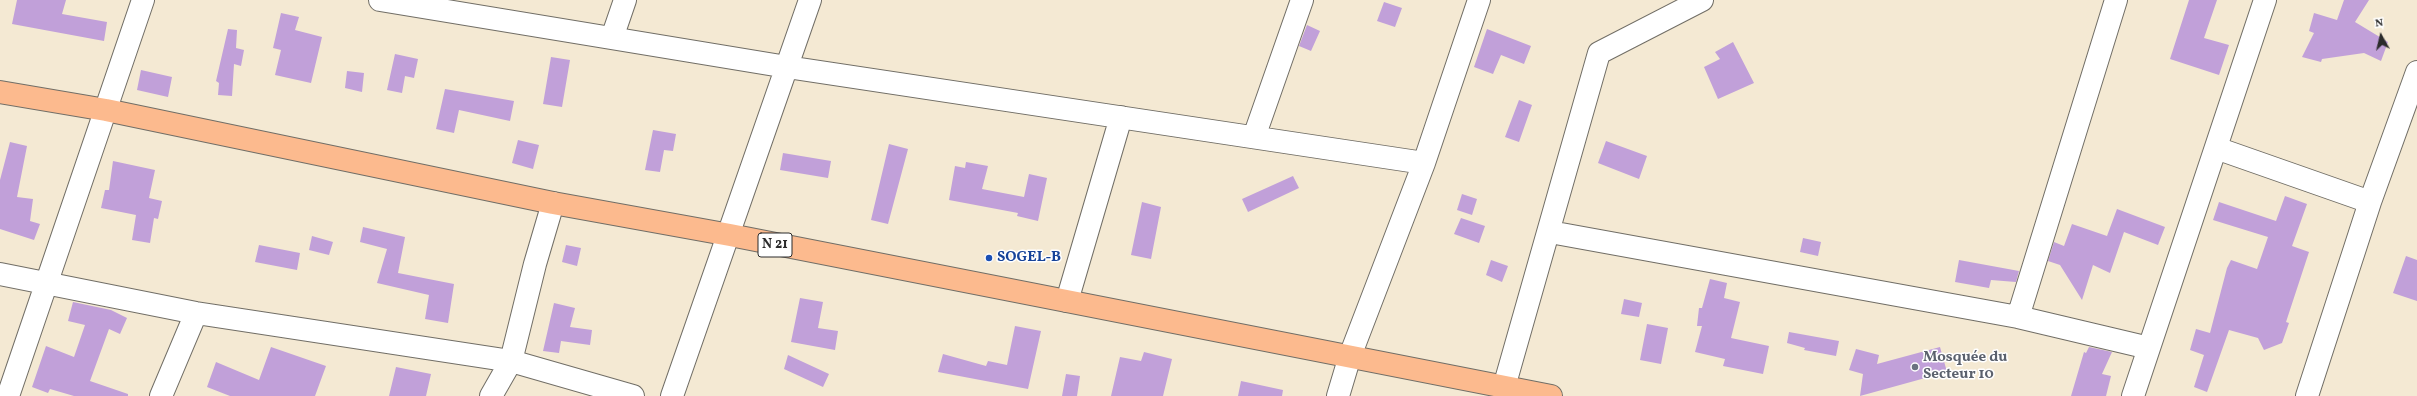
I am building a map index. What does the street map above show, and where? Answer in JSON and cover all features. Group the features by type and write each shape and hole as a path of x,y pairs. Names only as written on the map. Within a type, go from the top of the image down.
{"main road":[{"name":"N 21","path":"0,92 106,110 553,203 730,235 1543,395"}],"street":[{"path":"8,396 143,0"},
{"path":"380,0 463,7 612,38 787,68 1424,163"},
{"path":"612,38 625,0"},
{"path":"672,396 730,235 810,0"},
{"path":"1254,137 1302,0"},
{"path":"1338,396 1350,356 1424,163 1478,0"},
{"path":"1504,387 1550,232 1599,53 1702,0"},
{"path":"2018,317 2116,0"},
{"path":"2133,396 2265,0"},
{"path":"2307,396 2370,202 2417,72"},
{"path":"1067,301 1121,117"},
{"path":"2216,148 2370,202"},
{"path":"491,396 512,361 535,264 553,203"},
{"path":"1550,232 2018,317 2149,348"},
{"path":"0,274 196,313 512,361 633,396"},
{"path":"162,396 196,313"}],"building":[{"path":"17,0 66,0 62,14 107,22 104,41 12,24"},
{"path":"2189,0 2217,0 2204,38 2229,45 2219,75 2170,59"},
{"path":"2344,0 2369,0 2355,22 2388,42 2381,61 2364,53 2322,59 2321,62 2302,57 2314,33 2309,31 2314,13 2337,20"},
{"path":"1384,2 1402,8 1395,27 1377,21"},
{"path":"281,13 299,17 295,30 322,37 311,83 275,75 281,50 273,48"},
{"path":"1307,25 1320,31 1311,51 1299,46"},
{"path":"228,29 237,30 236,48 244,50 241,66 234,64 232,96 218,95 219,83 216,81"},
{"path":"1487,29 1531,46 1524,64 1501,55 1493,74 1474,67"},
{"path":"1733,42 1754,83 1718,99 1704,67 1720,59 1715,52"},
{"path":"395,54 418,59 414,78 405,76 402,93 387,90"},
{"path":"551,57 570,60 562,107 543,104"},
{"path":"141,70 172,77 168,97 137,90"},
{"path":"347,71 364,73 362,92 345,88"},
{"path":"445,89 514,101 510,121 459,110 454,133 436,129"},
{"path":"1519,100 1532,105 1519,142 1505,137"},
{"path":"653,130 676,134 673,151 664,150 660,172 645,170"},
{"path":"518,140 539,145 533,169 512,163"},
{"path":"1606,141 1647,156 1639,179 1598,163"},
{"path":"10,142 27,146 17,197 33,199 30,221 40,224 34,240 0,229 0,180"},
{"path":"889,144 908,149 888,224 871,220"},
{"path":"783,153 831,161 828,178 780,170"},
{"path":"113,161 155,170 149,198 162,201 158,219 154,218 150,243 132,240 136,215 101,208 105,190 109,190"},
{"path":"966,162 988,166 982,189 1024,197 1029,174 1047,178 1038,221 1017,216 1018,213 949,200 955,166 965,168"},
{"path":"1293,176 1299,188 1248,212 1242,199"},
{"path":"1462,194 1477,199 1472,215 1457,210"},
{"path":"2285,196 2307,204 2292,246 2309,252 2286,322 2289,323 2282,343 2264,350 2258,338 2229,330 2207,392 2194,387 2204,355 2190,350 2196,329 2210,333 2227,268 2231,260 2257,269 2268,237 2213,220 2219,202 2276,221"},
{"path":"1142,202 1161,207 1151,259 1131,255"},
{"path":"2117,209 2165,227 2158,245 2124,232 2110,273 2093,265 2082,300 2060,265 2048,261 2054,242 2064,246 2072,224 2107,236"},
{"path":"1461,218 1485,226 1479,243 1454,234"},
{"path":"363,227 405,237 398,273 454,284 448,323 425,319 429,295 377,283 387,249 360,242"},
{"path":"312,236 333,242 329,255 309,250"},
{"path":"1803,238 1821,242 1818,256 1800,252"},
{"path":"259,245 300,253 297,270 255,262"},
{"path":"566,245 581,248 577,266 562,262"},
{"path":"2406,256 2417,260 2417,301 2393,293"},
{"path":"1491,260 1508,266 1502,282 1486,275"},
{"path":"1959,260 2019,271 2016,282 1991,280 1989,288 1955,282"},
{"path":"1710,279 1727,283 1724,298 1740,302 1731,338 1769,346 1763,374 1723,366 1725,359 1695,352 1702,326 1697,326 1699,308 1702,308"},
{"path":"800,298 823,302 818,328 838,331 835,350 791,342"},
{"path":"1624,299 1642,303 1639,317 1621,314"},
{"path":"73,302 111,310 127,318 120,334 109,329 90,381 128,394 128,396 74,396 50,389 48,393 32,387 46,346 74,357 85,325 68,321"},
{"path":"554,303 575,308 570,327 592,330 590,345 561,341 559,353 543,351"},
{"path":"1647,324 1668,328 1661,364 1640,360"},
{"path":"1015,326 1041,331 1028,389 938,372 943,354 986,366 988,361 1007,365"},
{"path":"1789,332 1839,341 1836,356 1804,350 1805,348 1787,343"},
{"path":"271,347 326,366 315,396 230,396 207,387 216,362 259,380"},
{"path":"1940,347 1947,372 1860,396 1863,374 1849,370 1856,349 1879,355 1877,364"},
{"path":"2089,347 2112,352 2102,374 2111,376 2106,396 2071,396 2084,352 2086,353"},
{"path":"1144,352 1172,359 1163,396 1111,396 1120,357 1141,361"},
{"path":"788,355 829,374 823,387 784,369"},
{"path":"396,367 431,374 426,396 389,396"},
{"path":"1066,374 1080,376 1077,396 1062,396"},
{"path":"1241,381 1283,390 1282,396 1238,396"}],"place":[{"name":"SOGEL-B","path":"989,258"},
{"name":"Mosquée du Secteur 10","path":"1915,367"}]}
